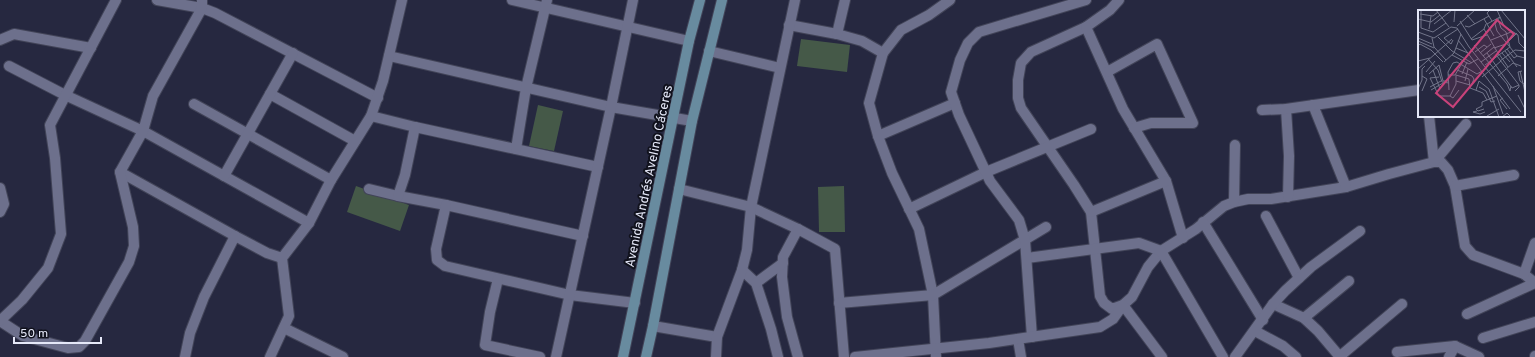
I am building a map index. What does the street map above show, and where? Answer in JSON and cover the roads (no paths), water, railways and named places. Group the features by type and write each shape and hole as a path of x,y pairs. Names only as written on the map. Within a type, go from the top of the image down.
{"street":[{"path":"116,0 50,125 55,158 61,234 48,268 22,300 0,321 23,336 68,348 79,347 85,341 129,262 134,246 133,227 120,172 143,131 153,96 202,4"},
{"path":"156,0 202,4 215,13 378,98"},
{"path":"270,357 289,316 282,258 310,223 331,180 371,116 378,98 402,0"},
{"path":"512,0 546,4 689,41"},
{"path":"556,357 611,108 633,0"},
{"name":"Avenida Andrés Avelino Cáceres","path":"623,357 689,41 700,0"},
{"path":"646,357 692,121 722,0"},
{"path":"716,357 717,337 742,270 747,250 752,207 795,0"},
{"path":"837,34 845,0"},
{"path":"936,353 933,295 919,229 892,173 878,136 869,103 883,53 901,30 929,15 950,0"},
{"path":"1032,337 1025,240 1019,220 990,181 959,115 952,92 960,60 968,43 979,32 1086,0"},
{"path":"1119,0 1110,10 1086,27 1031,52 1021,63 1018,80 1018,98 1021,108 1091,212 1100,296 1104,303 1112,310 1124,305"},
{"path":"516,149 526,88 546,4"},
{"path":"789,25 837,34 862,41 883,53"},
{"path":"1086,27 1123,109 1166,181 1183,238"},
{"path":"0,40 14,34 91,48"},
{"path":"1107,72 1157,44 1192,123 1151,123 1134,128"},
{"path":"709,51 780,68"},
{"path":"224,176 293,53"},
{"path":"389,56 611,108 692,121"},
{"path":"10,66 65,95 143,131 310,223"},
{"path":"1262,110 1286,109 1418,90"},
{"path":"270,94 355,142"},
{"path":"878,136 955,103"},
{"path":"194,104 331,180"},
{"path":"1313,105 1346,187"},
{"path":"1286,109 1289,156 1288,197"},
{"path":"371,116 598,167"},
{"path":"1429,117 1434,162"},
{"path":"1434,162 1466,124"},
{"path":"398,196 405,175 415,127"},
{"path":"909,209 986,172 1091,128"},
{"path":"1234,202 1235,145"},
{"path":"855,357 936,353 1100,327 1113,319 1132,297 1148,267 1161,251 1183,238 1224,206 1248,199 1288,197 1346,187 1434,162 1440,162 1448,170 1455,186 1465,246 1473,255 1524,274 1535,283 1467,314"},
{"path":"120,172 267,253 282,258"},
{"path":"1455,186 1514,175"},
{"path":"1091,212 1166,181"},
{"path":"0,188 4,204 0,212"},
{"path":"369,189 398,196 446,204 583,236"},
{"path":"679,189 752,207 835,249 844,357"},
{"path":"446,204 436,249 437,260 444,266 570,296 634,303"},
{"path":"1266,216 1299,278"},
{"path":"1203,222 1263,320"},
{"path":"839,303 933,295 1046,227"},
{"path":"798,229 783,257 782,277 787,317 798,357"},
{"path":"1235,357 1273,304 1285,291 1311,267 1360,231"},
{"path":"185,357 190,332 204,297 235,236"},
{"path":"1027,258 1139,243 1161,251 1223,357"},
{"path":"1524,274 1535,243"},
{"path":"756,283 783,263"},
{"path":"742,270 756,283 771,329 778,357"},
{"path":"498,279 490,312 486,345 540,357"},
{"path":"1304,318 1349,282"},
{"path":"1273,304 1304,318 1318,331 1340,357 1402,304"},
{"path":"1124,305 1162,357"},
{"path":"1483,338 1535,322"},
{"path":"653,326 717,337"},
{"path":"284,328 343,357"},
{"path":"1255,331 1283,346 1296,357"},
{"path":"1018,339 1021,357"},
{"path":"1449,357 1455,346"},
{"path":"1397,352 1455,346 1479,357"}]}
